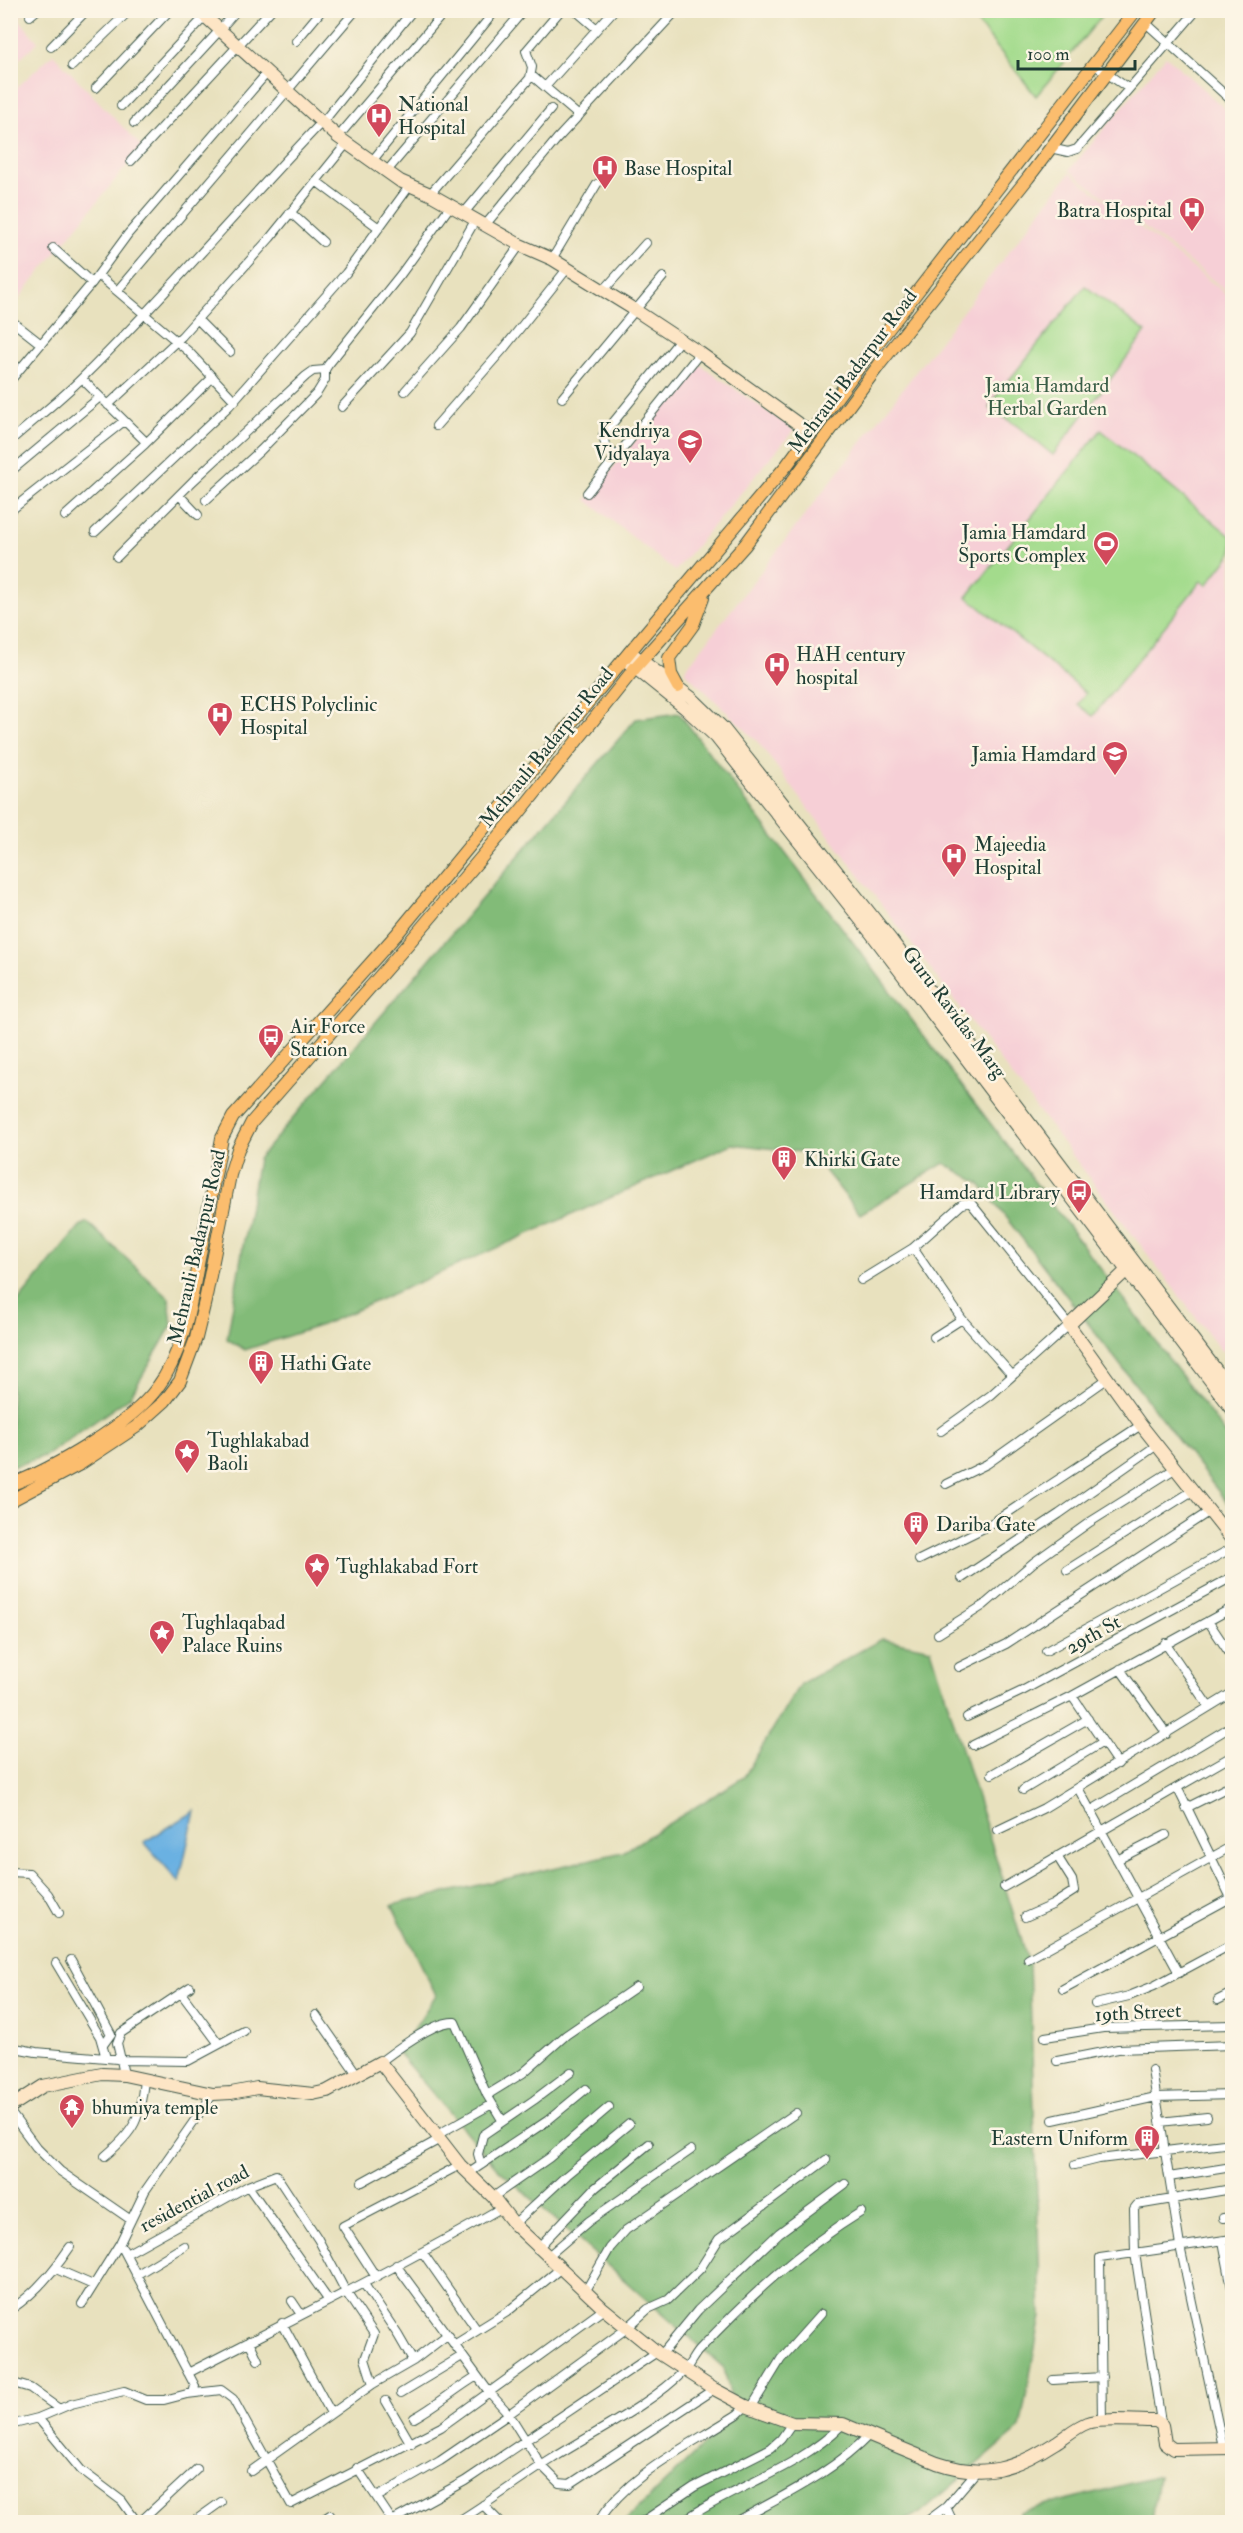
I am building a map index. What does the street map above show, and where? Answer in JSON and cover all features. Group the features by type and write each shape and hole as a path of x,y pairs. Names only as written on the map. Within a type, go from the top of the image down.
{"main road":[{"name":"Mehrauli Badarpur Road","path":"10,1485 63,1460 130,1416 149,1398 169,1369 177,1351 191,1297 222,1138 233,1117 396,935 788,465 860,366 1136,10"},
{"name":"Mehrauli Badarpur Road","path":"10,1502 80,1464 136,1427 165,1401 180,1381 187,1364 205,1301 230,1175 238,1149 252,1122 482,857 639,665 745,545 873,374 1155,10"},
{"path":"860,366 873,374"},
{"path":"678,687 669,667 669,658 693,625 704,594"},
{"path":"191,1297 205,1301"}],"street":[{"path":"51,47 87,10"},
{"path":"72,66 130,10"},
{"path":"96,88 170,10"},
{"path":"134,123 237,10"},
{"path":"131,161 271,10"},
{"path":"296,41 322,10"},
{"path":"117,291 356,10"},
{"path":"10,441 82,379 145,314 260,187 325,120 413,10"},
{"path":"108,405 177,341 290,212 316,181 345,137 446,10"},
{"path":"374,158 496,10"},
{"path":"390,168 524,10"},
{"path":"430,194 531,75 532,67 526,51 561,10"},
{"path":"575,10 597,29"},
{"path":"545,87 614,10"},
{"path":"342,407 410,333 481,222 677,10"},
{"path":"1050,148 1068,152 1077,149 1197,10"},
{"path":"121,106 206,12 267,73 288,88"},
{"path":"1146,23 1233,100"},
{"path":"239,45 345,137 374,158 404,174 411,184 520,245 552,259 635,310 700,353 810,433"},
{"path":"1094,64 1128,88"},
{"path":"12,378 95,279 128,234 267,73"},
{"path":"531,75 579,116"},
{"path":"464,213 550,109"},
{"path":"316,181 379,228"},
{"path":"95,532 235,401 346,273 411,184"},
{"path":"552,259 597,184"},
{"path":"206,500 261,450 317,393 325,380 325,370 401,274 451,205"},
{"path":"290,212 323,242"},
{"path":"603,291 646,243"},
{"path":"405,391 461,328 520,245"},
{"path":"52,248 95,279 117,291 145,314 177,341 235,401"},
{"path":"436,426 505,347 567,269"},
{"path":"562,398 663,276"},
{"path":"197,319 230,352"},
{"path":"14,322 41,344"},
{"path":"616,457 605,444 603,435 680,340"},
{"path":"587,493 700,353"},
{"path":"117,557 179,495 306,376 313,371 325,370"},
{"path":"65,516 213,377"},
{"path":"82,379 146,442"},
{"path":"10,472 100,397"},
{"path":"10,511 124,421"},
{"path":"179,495 198,515"},
{"name":"Guru Ravidas Marg","path":"627,656 716,737 871,933 1233,1409"},
{"name":"Guru Ravidas Marg","path":"639,665 678,687 723,728 892,941 1233,1391"},
{"path":"861,1280 913,1248 962,1204 970,1202 1069,1325 1141,1425 1233,1540"},
{"path":"913,1248 962,1319 1012,1375"},
{"path":"941,1431 976,1407 1127,1270"},
{"path":"934,1337 962,1319"},
{"path":"946,1484 987,1464 1107,1379"},
{"path":"919,1560 986,1527 1141,1425"},
{"path":"962,1578 1157,1445"},
{"path":"938,1634 984,1605 1034,1562 1090,1522 1176,1468"},
{"path":"1066,1570 1194,1490"},
{"path":"959,1667 1006,1644 1210,1511"},
{"path":"1046,1651 1233,1548"},
{"name":"29th St","path":"967,1717 1022,1691 1233,1577"},
{"path":"973,1744 1072,1696 1165,1643 1233,1608"},
{"path":"1208,1622 1233,1657"},
{"path":"1165,1643 1209,1707"},
{"path":"1120,1669 1167,1734"},
{"path":"998,1830 1044,1808 1233,1693"},
{"path":"1072,1696 1118,1764"},
{"path":"992,1773 1088,1719"},
{"path":"1090,1811 1233,1726"},
{"path":"1023,1790 1103,1742"},
{"path":"1004,1887 1233,1756"},
{"path":"1186,1808 1233,1785"},
{"path":"1078,1788 1179,1973"},
{"path":"1063,1989 1232,1898 1178,1789"},
{"path":"1117,1860 1166,1835"},
{"path":"1028,1959 1233,1846"},
{"path":"1025,1917 1052,1905 1074,1891 1072,1880 1057,1856"},
{"path":"10,1872 29,1874 48,1894 59,1913"},
{"path":"1095,2004 1129,1996 1233,1944"},
{"path":"71,1960 111,2034 103,2045"},
{"path":"56,1963 103,2045 106,2058"},
{"path":"124,2075 117,2043 121,2034 190,1987"},
{"path":"487,2095 523,2073 566,2035 636,1987"},
{"path":"182,1993 219,2044"},
{"path":"1218,2000 1233,1993"},
{"path":"316,2015 357,2074"},
{"path":"10,2106 43,2086 102,2074 124,2075 213,2094 231,2094 257,2088 313,2094 327,2091 380,2062 421,2034 442,2024 455,2022 487,2095 502,2120"},
{"name":"19th Street","path":"1045,2037 1103,2028 1233,2025"},
{"path":"10,2047 121,2060 188,2061 244,2031"},
{"path":"1057,2061 1118,2049 1233,2045"},
{"path":"380,2062 465,2169 494,2197 513,2224 542,2253 626,2329 714,2389 748,2407 792,2423 843,2424 954,2468 976,2472 997,2470 1031,2458 1088,2422 1161,2422"},
{"path":"1152,2070 1164,2152 1173,2199 1180,2246 1228,2448 1169,2447 1165,2444 1161,2422 1135,2253 1133,2216 1137,2205 1173,2199 1233,2189"},
{"path":"481,2165 478,2154 480,2139 488,2129 534,2100 571,2072"},
{"path":"105,2156 126,2139 135,2125 141,2112 144,2080"},
{"path":"376,2277 343,2226 465,2169 481,2165 547,2121 586,2089"},
{"path":"82,2304 120,2243 155,2176 213,2094"},
{"path":"1053,2120 1156,2097 1233,2095"},
{"path":"362,2182 492,2104"},
{"path":"494,2197 549,2158 609,2107"},
{"path":"10,2112 36,2147 60,2171 131,2220"},
{"path":"585,2292 610,2248 626,2230 796,2113"},
{"path":"1160,2122 1207,2117"},
{"path":"513,2224 567,2175 629,2124"},
{"path":"1075,2164 1233,2143"},
{"path":"542,2253 595,2188 649,2144"},
{"path":"542,2253 691,2150"},
{"path":"377,2497 440,2462 626,2329 642,2314 668,2300 700,2269 719,2239 825,2160"},
{"path":"1169,2177 1233,2167"},
{"name":"residential road","path":"126,2254 248,2186 273,2176 278,2177 318,2239 346,2292"},
{"path":"357,2468 392,2522 465,2481 525,2439 659,2353 698,2310 778,2233 846,2184"},
{"path":"248,2186 328,2301"},
{"path":"188,2373 300,2313 364,2284 396,2265 423,2253 501,2208"},
{"path":"458,2522 541,2466 656,2394 685,2369 695,2354 729,2318 777,2274 826,2234 861,2212"},
{"path":"1102,2422 1102,2302 1098,2280 1099,2261 1104,2256 1233,2239"},
{"path":"1223,2241 1233,2288"},
{"path":"120,2243 195,2386 193,2393"},
{"path":"136,2275 184,2246"},
{"path":"10,2310 56,2269 70,2247"},
{"path":"423,2253 477,2331"},
{"path":"396,2265 489,2392 509,2414 541,2466 559,2483 570,2484 714,2389"},
{"path":"56,2269 93,2285"},
{"path":"454,2345 507,2312 560,2269"},
{"path":"364,2284 398,2334 413,2361"},
{"path":"346,2292 374,2334 365,2359 373,2384"},
{"path":"292,2301 300,2313"},
{"path":"10,2425 38,2418 58,2408 124,2391 146,2400 164,2400 193,2393 221,2390 229,2394 291,2504 357,2468 411,2444 441,2427 604,2309"},
{"path":"598,2523 614,2499 634,2480 748,2407 781,2359 821,2314"},
{"path":"282,2323 331,2414"},
{"path":"251,2471 373,2384 413,2361 447,2335"},
{"path":"249,2341 258,2360"},
{"path":"401,2393 462,2356"},
{"path":"414,2418 477,2376"},
{"path":"1053,2380 1102,2377"},
{"path":"10,2382 30,2388 58,2408"},
{"path":"386,2401 411,2444"},
{"path":"38,2418 81,2470 122,2501 139,2523 197,2469"},
{"path":"642,2523 694,2487 771,2448 781,2439 792,2423"},
{"path":"682,2523 803,2457 827,2440 843,2424"},
{"path":"736,2523 826,2471 850,2454 870,2434"},
{"path":"926,2523 946,2507 976,2472"},
{"path":"194,2523 221,2502"},
{"path":"483,2505 500,2523"},
{"path":"946,2507 953,2523"},
{"path":"319,2523 330,2515"}],"shaded area":[{"path":"11,10 26,11 18,18 38,42 11,66"},
{"path":"53,54 142,147 11,308 11,93"},
{"name":"Batra Hospital","path":"1166,56 1232,115 1232,295 1069,170"},
{"path":"1070,173 1232,298 1232,1344 1222,1352 757,741 684,671"},
{"name":"Kendriya Vidyalaya","path":"699,364 794,430 675,571 586,500"}],"green space":[{"path":"968,11 1106,11 1036,96"},
{"name":"Jamia Hamdard Herbal Garden","path":"1085,286 1146,332 1053,455 1016,425 989,408 993,400"},
{"name":"Jamia Hamdard Sports Complex","path":"1101,430 1232,537 1232,553 1207,585 1201,581 1093,716 1078,704 1086,693 967,597"},
{"path":"679,713 1232,1442 1232,1509 979,1183 944,1163 860,1214 811,1153 732,1144 322,1325 245,1350 227,1339 258,1159 636,719"},
{"path":"87,1222 169,1298 172,1325 130,1397 45,1456 11,1467 11,1310 80,1226"},
{"path":"882,1639 931,1649 1029,1964 1041,2316 1020,2428 920,2513 903,2522 624,2522 735,2415 724,2368 497,2168 398,2053 436,1995 392,1905 623,1852 744,1777 800,1684"},
{"path":"1158,2476 1152,2522 1020,2522 1020,2512"}],"water":[{"path":"195,1811 179,1882 144,1842"}],"place":[{"name":"National Hospital","path":"379,139"},
{"name":"Base Hospital","path":"605,191"},
{"name":"Batra Hospital","path":"1192,233"},
{"name":"Kendriya Vidyalaya","path":"690,465"},
{"name":"Jamia Hamdard Sports Complex","path":"1106,567"},
{"name":"HAH century hospital","path":"777,688"},
{"name":"ECHS Polyclinic Hospital","path":"220,738"},
{"name":"Jamia Hamdard","path":"1115,777"},
{"name":"Majeedia Hospital","path":"954,879"},
{"name":"Air Force Station","path":"271,1060"},
{"name":"Khirki Gate","path":"784,1182"},
{"name":"Hamdard Library","path":"1079,1215"},
{"name":"Hathi Gate","path":"261,1386"},
{"name":"Tughlakabad Baoli","path":"187,1475"},
{"name":"Dariba Gate","path":"916,1547"},
{"name":"Tughlakabad Fort","path":"317,1589"},
{"name":"Tughlaqabad Palace Ruins","path":"162,1656"},
{"name":"bhumiya temple","path":"72,2130"},
{"name":"Eastern Uniform","path":"1147,2161"}]}
